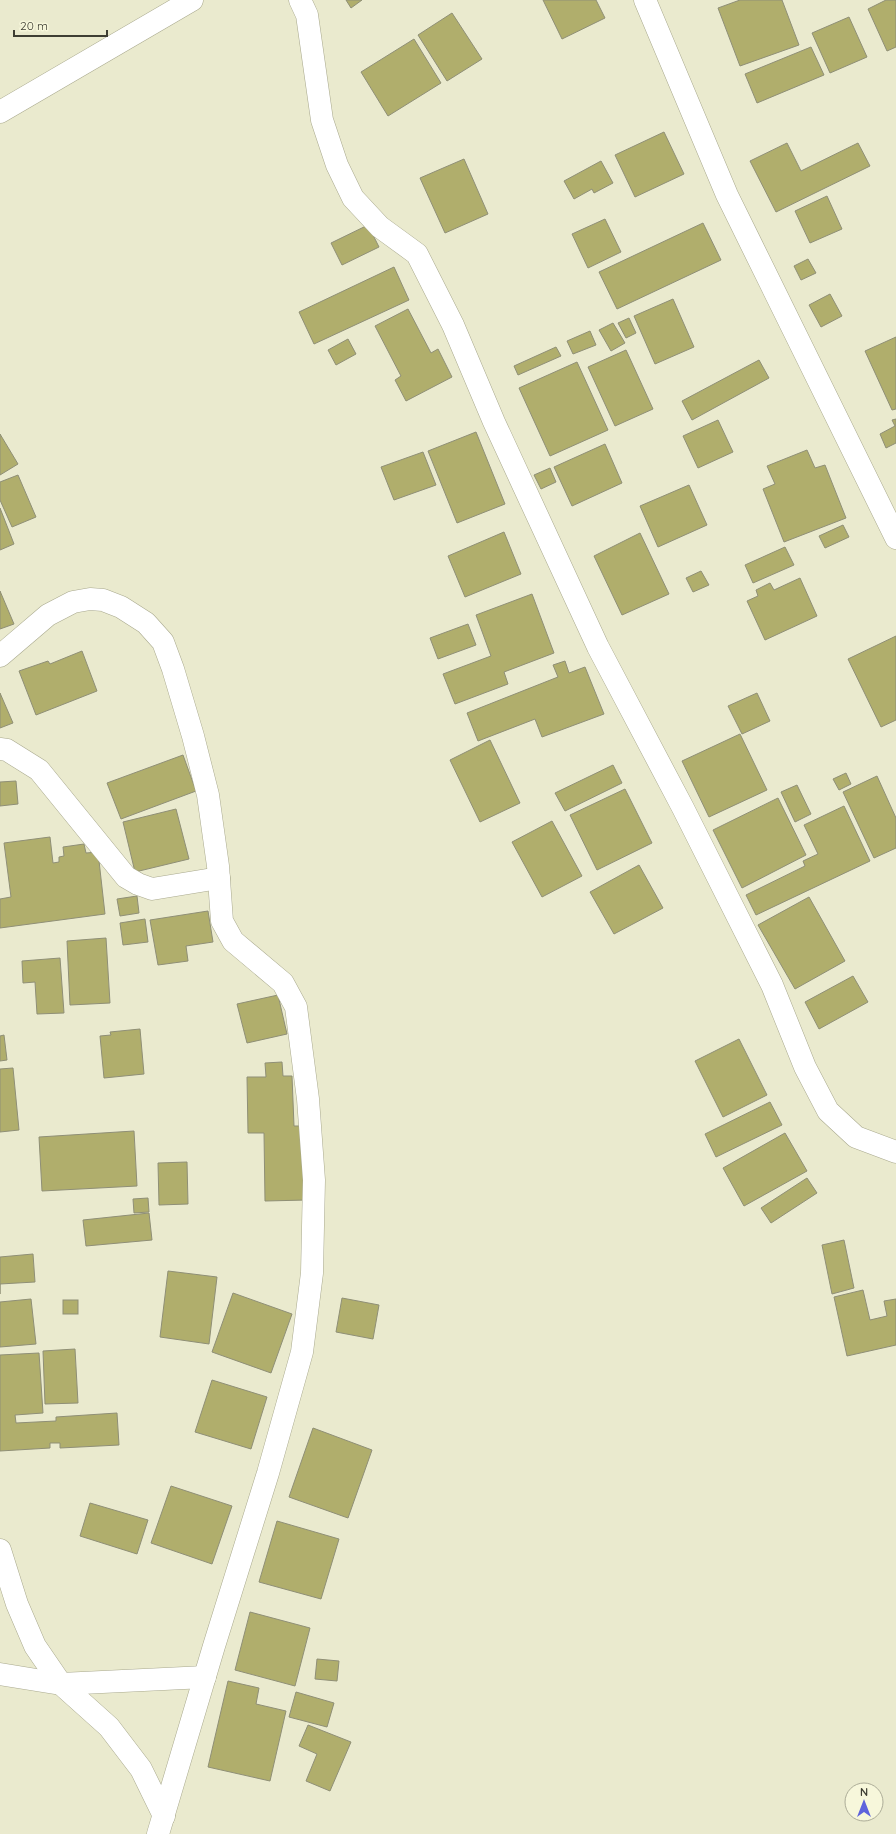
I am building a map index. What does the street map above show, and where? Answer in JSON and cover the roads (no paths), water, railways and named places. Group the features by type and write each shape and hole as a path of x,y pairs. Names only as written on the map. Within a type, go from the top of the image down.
{"street":[{"path":"0,112 192,0"},
{"path":"300,0 306,15 322,120 337,165 353,198 380,227 417,254 454,324 494,422 598,647 683,808 768,978 805,1067 828,1111 856,1137 896,1152"},
{"path":"645,0 727,195 896,538"},
{"path":"0,656 48,615 73,602 90,599 103,600 121,607 146,623 163,642 173,669 193,736 208,795 220,878 222,921 233,941 283,983 296,1008 308,1099 314,1180 312,1273 302,1352 268,1473 161,1825"},
{"path":"0,749 8,750 39,770 126,877 138,884 152,889 220,878"},
{"path":"0,1550 17,1604 35,1646 61,1684 109,1727 141,1769 161,1825"},
{"path":"0,1674 61,1684 205,1677"}]}
